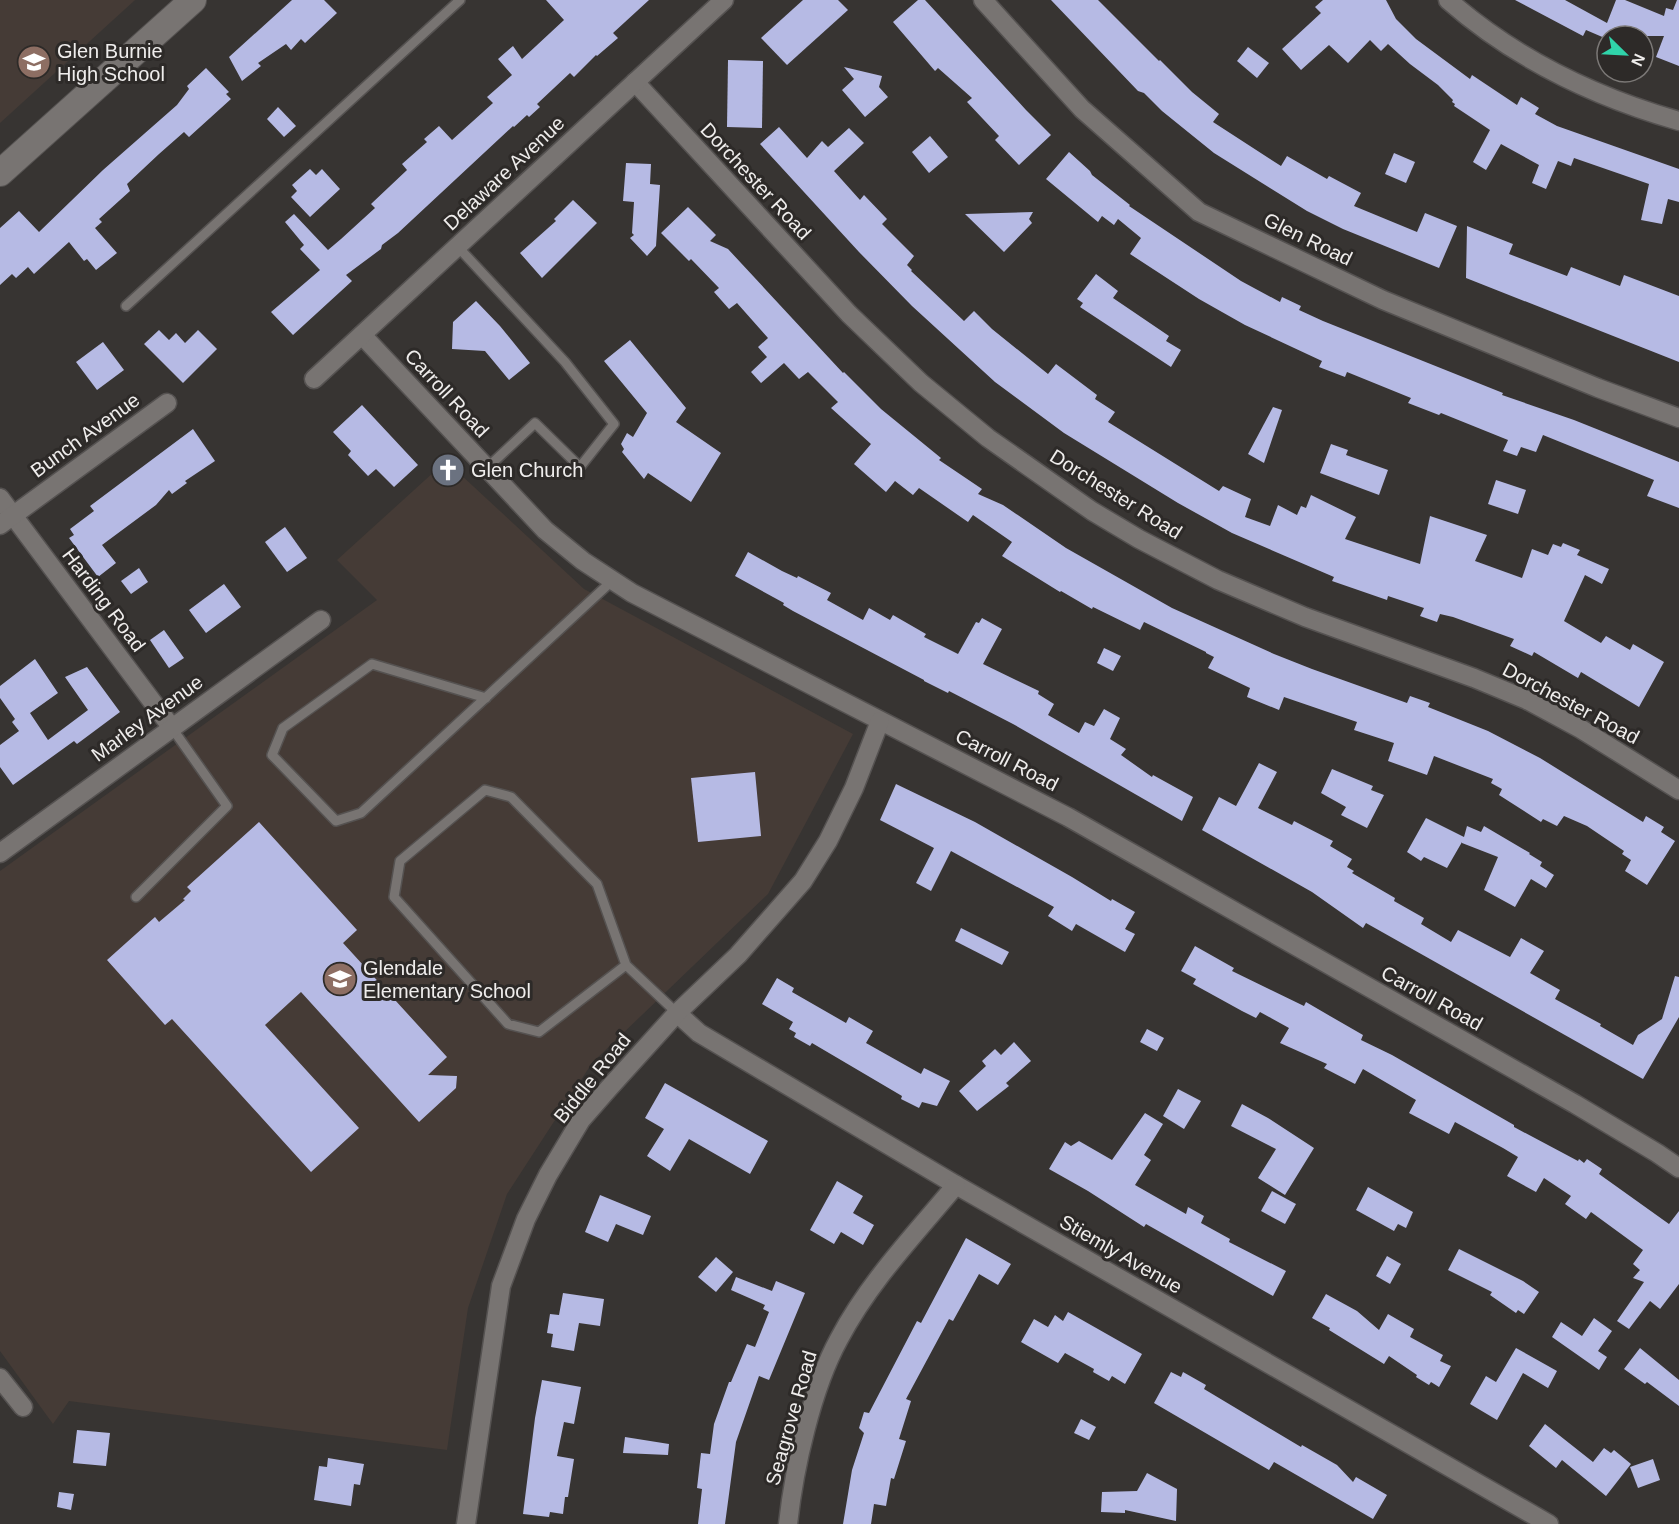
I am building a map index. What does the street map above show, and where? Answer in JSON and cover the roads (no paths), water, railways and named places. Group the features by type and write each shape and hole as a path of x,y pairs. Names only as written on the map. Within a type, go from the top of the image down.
{"main road":[{"path":"0,173 193,0"}],"street":[{"name":"Delaware Avenue","path":"314,379 724,0"},
{"name":"Glen Road","path":"983,0 1082,108 1199,212 1383,300 1598,388 1679,418"},
{"path":"1448,0 1522,53 1565,79 1640,110 1679,121"},
{"name":"Dorchester Road","path":"635,82 849,314 921,383 988,438 1092,511 1139,539 1218,580 1305,618 1474,678 1527,700 1581,729 1679,790"},
{"name":"Carroll Road","path":"362,335 545,530 583,561 632,593 1068,817 1575,1104 1679,1168"},
{"name":"Bunch Avenue","path":"6,520 168,403"},
{"name":"Harding Road","path":"0,498 6,520 172,728"},
{"name":"Marley Avenue","path":"0,853 321,620"},
{"name":"Biddle Road","path":"466,1524 501,1286 526,1219 548,1175 581,1120 677,1013 738,955 802,881 828,841 854,788 880,721"},
{"name":"Stiemly Avenue","path":"677,1013 699,1033 956,1185 1549,1524"},
{"name":"Seagrove Road","path":"788,1524 791,1492 808,1424 824,1371 839,1339 869,1291 956,1185"},
{"path":"0,1378 23,1407"}],"lane":[{"path":"126,306 460,0"},
{"path":"458,247 565,362 614,424 580,467 535,423 487,468"},
{"path":"486,698 372,664 283,728 272,755 336,820 361,813 486,698 613,580"},
{"path":"136,897 227,806 172,728"},
{"path":"626,965 538,1032 508,1024 394,897 400,861 485,790 511,797 597,884 626,965 677,1013"}],"place":[{"name":"Glen Burnie High School","path":"34,62"},
{"name":"Glen Church","path":"448,470"},
{"name":"Glendale Elementary School","path":"340,979"}]}
